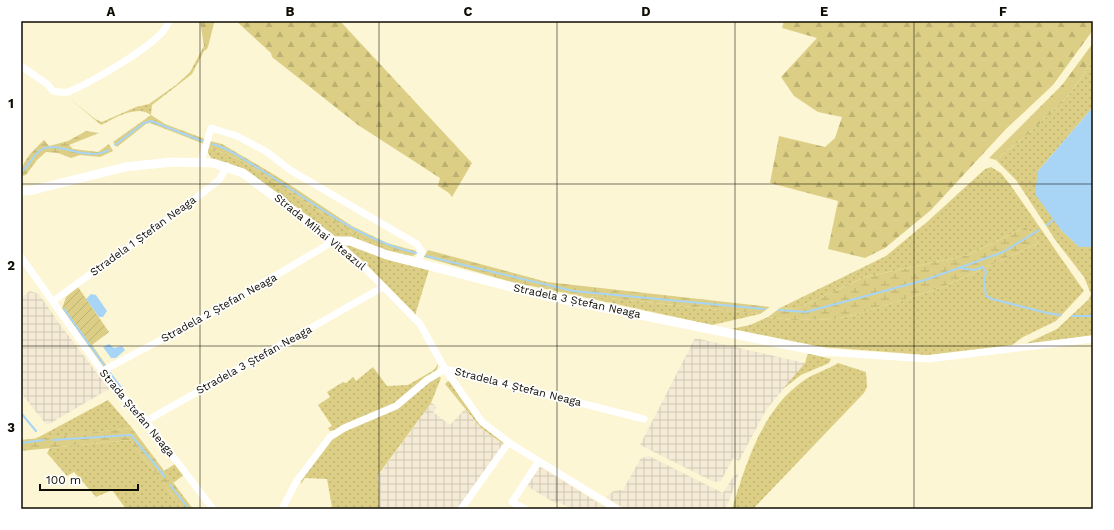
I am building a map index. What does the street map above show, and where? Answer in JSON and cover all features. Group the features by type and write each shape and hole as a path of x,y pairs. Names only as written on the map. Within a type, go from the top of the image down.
{"street":[{"path":"21,66 47,84 53,91 68,92 117,67 133,56 166,29 168,21"},
{"path":"201,162 211,128 238,136 267,152 290,170 411,240 421,249 422,252 417,263"},
{"name":"Strada Mihai Viteazul","path":"21,191 33,190 125,168 172,162 201,162 228,166 243,172 334,241 363,266 420,324 445,369 478,418 508,442 617,509"},
{"name":"Stradela 1 Ștefan Neaga","path":"53,301 191,202 219,180 228,166"},
{"name":"Stradela 3 Ștefan Neaga","path":"334,241 350,241 387,255 546,296 824,352"},
{"name":"Stradela 2 Ștefan Neaga","path":"102,371 216,310 334,241"},
{"name":"Strada Ștefan Neaga","path":"21,257 40,286 53,301 115,389 146,421 213,509"},
{"name":"Stradela 3 Ștefan Neaga","path":"146,421 383,287"},
{"path":"824,352 928,359 1093,339"},
{"name":"Stradela 4 Ștefan Neaga","path":"282,509 296,482 330,437 344,428 396,406 427,380 445,369 644,419"},
{"path":"461,509 508,442"},
{"path":"525,509 512,502 539,461"}],"shaded area":[{"path":"30,291 39,294 61,326 109,389 49,424 46,424 21,393 21,298"},
{"path":"695,338 805,363 766,410 739,461 733,458 721,481 714,482 640,445"},
{"path":"431,403 435,405 436,408 433,412 450,425 465,409 481,428 503,444 458,509 380,509 378,476"},
{"path":"649,456 723,493 733,477 739,473 726,509 625,509 606,497 615,490 623,490 641,458"},
{"path":"540,467 608,509 571,509 557,501 555,503 527,486"}],"green space":[{"path":"200,21 216,21 214,23 208,47 204,46"},
{"path":"236,21 340,21 472,163 452,197 449,193 438,186 440,178 358,125 272,57 271,53"},
{"path":"784,21 1093,21 1093,30 1053,85 1006,129 931,210 885,248 865,258 828,249 838,201 770,183 779,136 825,147 835,138 842,117 818,112 794,96 781,77 817,38 782,28"},
{"path":"1093,43 1093,61 1068,96 1034,129 996,160 989,158 1062,85"},
{"path":"204,46 208,47 204,51 192,74 152,105 151,115 145,112 133,111 101,125 68,97 95,119 102,122 136,107 149,104 176,85 190,72"},
{"path":"1093,61 1093,107 1038,171 1061,230 1079,247 1093,247 1093,335 1023,345 1057,329 1089,299 1091,294 1084,277 1056,241 1016,180 996,160 1034,129 1068,96"},
{"path":"151,115 165,124 205,139 204,144 150,123 146,124 117,147 113,142"},
{"path":"86,131 99,133 69,145 73,149 98,152 109,144 113,151 100,157 80,155 71,158 58,153 46,152 37,160 26,175 21,176 25,161 44,140 49,146 68,141"},
{"path":"210,141 222,144 278,177 352,226 387,243 416,251 415,255 412,256 362,239 236,158 208,147"},
{"path":"208,147 236,158 362,239 412,256 386,250 350,238 333,236 275,191 243,170 213,161 208,153"},
{"path":"991,167 1001,173 1009,183 1084,291 1056,321 1023,337 1012,345 927,355 810,346 731,329 750,325 768,317 792,320 835,319 854,315 941,288 1039,243 1026,227 968,255 865,277 796,309 780,308 886,256 927,222 985,169"},
{"path":"1026,227 1039,243 941,288 854,315 835,319 792,320 768,317 780,308 796,309 865,277 968,255"},
{"path":"345,245 354,245 392,261 429,270 416,312 416,317 385,284"},
{"path":"428,250 547,282 770,307 760,314 570,294 512,282 424,257"},
{"path":"78,287 109,332 92,345 106,365 109,365 103,367 62,309 66,297"},
{"path":"570,294 760,314 712,325"},
{"path":"808,353 831,359 829,363 801,375 783,389 805,363"},
{"path":"838,363 866,372 867,387 864,393 753,509 732,509 750,456 766,422 789,393 803,381"},
{"path":"438,364 437,371 393,406 335,430 330,431 328,428 332,426 318,405 330,397 327,392 343,382 346,383 353,377 356,381 373,367 387,386 408,385 434,370"},
{"path":"439,376 441,378 431,403 378,475 380,509 328,509 332,507 327,479 305,478 301,484 301,479 333,437 402,405 428,382"},
{"path":"448,381 474,415 504,443 503,444 481,428 445,384"},
{"path":"108,400 132,428 35,439"},
{"path":"132,428 193,509 183,509 130,440 21,451 21,440"},
{"path":"130,440 183,509 126,509 112,490 96,497 74,472 67,476 47,453 50,448"},
{"path":"175,464 184,475 173,483 164,471"}],"water":[{"path":"1093,107 1093,247 1079,247 1061,230 1035,194 1038,171"},
{"path":"91,294 96,295 107,311 103,317 99,317 86,299"},
{"path":"109,344 114,348 122,346 125,350 116,358 111,358 103,347"}],"waterway":[{"path":"115,145 144,123 151,121 202,141"},
{"path":"212,144 237,155 354,229 394,247 416,253"},
{"path":"21,172 39,151 48,147 56,147 92,154 109,150"},
{"path":"1047,225 1055,219"},
{"path":"779,310 806,312 925,280 1003,252 1039,230"},
{"path":"426,256 573,291 765,309"},
{"path":"960,268 974,270 983,267 986,272 984,281 986,296 992,299 1047,313 1061,315"},
{"path":"64,309 104,365"},
{"path":"1072,316 1090,316 1093,314"},
{"path":"110,373 123,390"},
{"path":"21,413 36,431"},
{"path":"52,440 131,435 165,477"},
{"path":"21,443 44,440"},
{"path":"170,485 189,509"}]}
